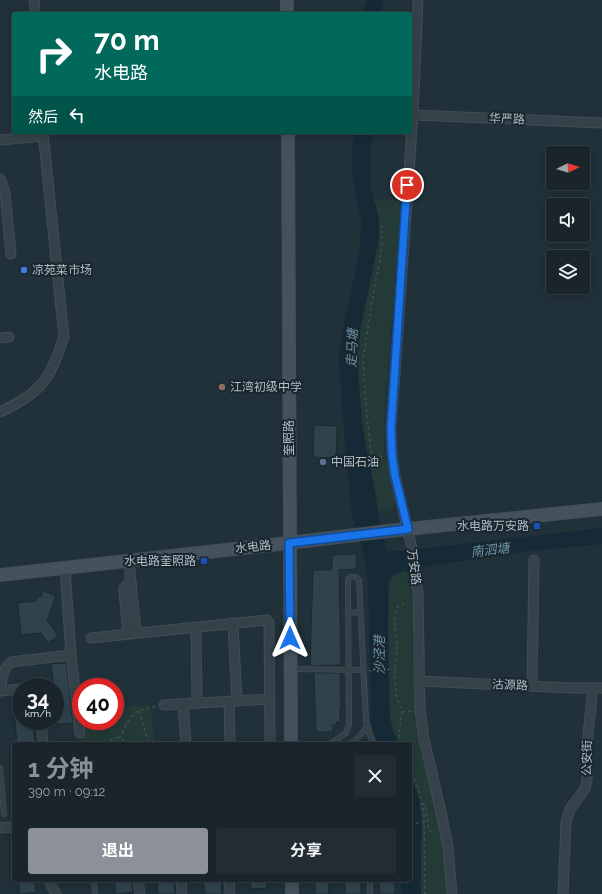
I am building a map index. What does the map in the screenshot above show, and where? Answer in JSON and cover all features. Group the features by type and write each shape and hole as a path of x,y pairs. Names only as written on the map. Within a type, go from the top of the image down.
{"main road":[{"path":"287,0 287,12"},
{"name":"奎照路","path":"288,134 291,742"},
{"name":"水电路","path":"0,575 388,531 602,509"},
{"path":"292,882 292,894"}],"street":[{"path":"34,0 35,12"},
{"name":"万安路","path":"412,129 418,0"},
{"name":"华严路","path":"413,115 602,123"},
{"path":"0,140 43,134 53,266 64,337 56,359 46,378 32,393 17,404 0,412"},
{"name":"万安路","path":"412,134 391,429 392,454 395,476 412,548 416,576 418,600 420,709 424,739 446,835 452,894"},
{"path":"0,181 5,192 3,204 11,254"},
{"path":"532,686 534,560"},
{"path":"129,561 131,581 124,588 124,591 132,634"},
{"path":"65,568 71,655 80,733"},
{"path":"91,638 267,620 270,623 270,742"},
{"path":"230,742 233,700 233,626 231,623"},
{"path":"196,627 197,703"},
{"path":"12,690 0,691 4,670 11,662 71,655"},
{"name":"沽源路","path":"419,681 597,688"},
{"name":"公安街","path":"563,894 566,822 570,809 585,789 587,780 588,734 597,688"},
{"path":"164,705 270,698"},
{"path":"183,704 186,742"},
{"path":"42,730 43,742"},
{"path":"0,828 12,828"},
{"path":"50,882 50,886 56,894"},
{"path":"138,882 140,894"},
{"path":"181,882 182,894"},
{"path":"229,882 230,894"}],"lane":[{"path":"333,742 346,733 349,724 348,579 353,576 359,580 367,726 373,742"},
{"path":"348,613 361,612"},
{"path":"290,669 364,670"},
{"path":"352,742 360,736 367,726"},
{"path":"0,768 4,814"},
{"path":"94,882 95,894"},
{"path":"370,882 370,894"}],"path":[{"path":"382,226 380,260 363,359 371,451 373,456 376,457 392,454"},
{"path":"401,742 399,734 402,712 397,698 395,682 397,646 395,614 397,607 405,603 418,600"},
{"path":"370,670 395,669"},
{"path":"120,738 134,714 139,711 164,705"},
{"path":"139,711 148,742"},
{"path":"108,742 116,738 120,738"},
{"path":"120,738 124,742"},
{"path":"412,773 419,790 422,804 425,894"},
{"path":"422,804 425,804 429,831"},
{"path":"412,824 428,822"}],"green space":[{"path":"374,200 402,201 384,419 384,448 395,499 394,508 389,511 378,512 362,422 357,358 359,335 378,244 379,219"},
{"path":"406,571 410,589 412,608 412,652 421,751 437,807 447,859 449,894 421,894 422,828 419,798 412,781 412,742 397,742 390,717 388,618 389,581 392,576"},
{"path":"150,705 155,742 84,742 83,730 124,730 124,706"}],"water":[{"path":"366,0 384,0 381,12 363,12"},
{"path":"353,134 372,134 370,178 379,219 379,230 378,244 359,335 357,358 362,422 378,512 387,551 401,551 602,528 602,544 522,552 427,566 397,573 392,576 389,581 388,618 389,701 390,717 397,742 377,742 371,724 368,580 364,554 352,515 342,408 339,356 340,345 359,253 361,231 361,221 352,176"},
{"path":"412,781 419,798 421,815 421,894 401,894 401,882 412,882"}],"building":[{"path":"314,425 337,426 336,458 313,457"},
{"path":"356,554 357,569 339,570 341,665 310,666 313,570 332,570 332,555"},
{"path":"43,591 56,596 47,620 58,636 48,643 41,633 21,635 19,616 18,603 36,601 38,596 41,597"},
{"path":"66,663 72,723 64,724 64,678 53,678 51,664"},
{"path":"314,673 340,673 340,722 336,722 337,725 333,725 333,732 316,732"},
{"path":"16,730 34,730 35,742 17,742"},
{"path":"18,882 35,882 36,892 20,894"},
{"path":"114,882 132,882 133,892 116,894"},
{"path":"157,882 174,882 175,894 158,894"},
{"path":"203,882 221,882 222,894 205,894"},
{"path":"250,882 266,882 267,888 251,889"},
{"path":"315,882 328,882 329,894 315,894"},
{"path":"345,882 361,882 361,894 345,894"},
{"path":"379,882 395,882 395,894 380,894"}],"place":[{"name":"凉苑菜市场","path":"24,270"},
{"name":"江湾初级中学","path":"222,387"},
{"name":"中国石油","path":"323,462"},
{"name":"水电路万安路","path":"537,526"},
{"name":"水电路奎照路","path":"204,561"}],"route":[{"path":"290,638 289,543 408,529 395,476 391,429 407,185"}],"water label":[{"name":"走马塘","path":"352,348"},
{"name":"南泗塘","path":"490,550"},
{"name":"沙泾港","path":"379,655"}]}
